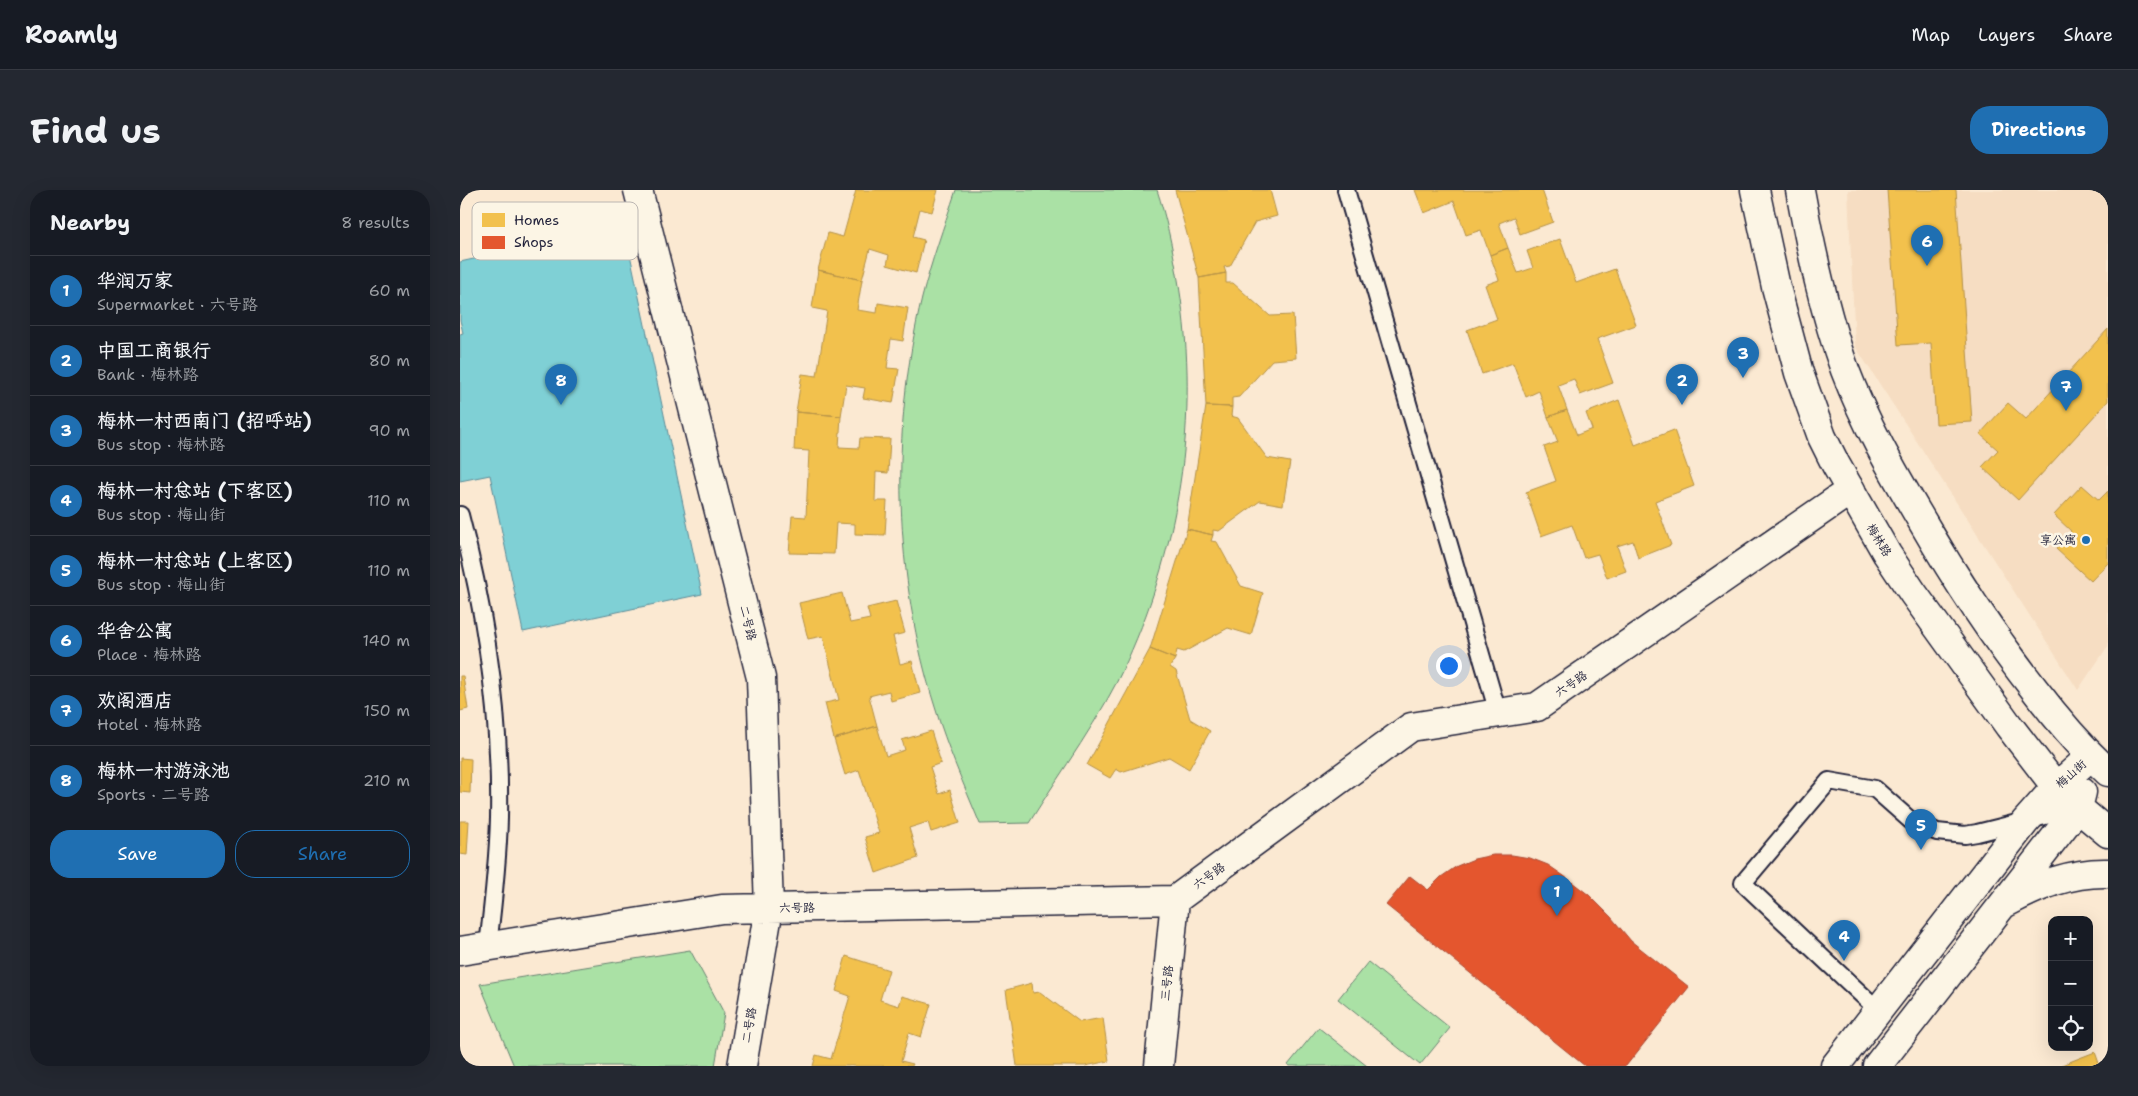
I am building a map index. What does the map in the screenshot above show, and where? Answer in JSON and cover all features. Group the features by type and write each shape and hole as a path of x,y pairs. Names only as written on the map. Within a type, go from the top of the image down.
{"street":[{"name":"二号路","path":"638,190 761,678 769,908 742,1066"},
{"name":"梅林路","path":"1755,190 1776,287 1799,373 1822,437 1850,490 1912,594 2009,726 2056,787 2108,833"},
{"path":"1800,190 1819,280 1845,369 1878,445 1978,615 2054,715 2099,764"},
{"name":"六号路","path":"460,951 722,909 1175,900 1411,727 1537,707 1850,490"},
{"name":"梅山街","path":"1835,1066 2025,822 2056,787 2099,764"},
{"name":"梅山街","path":"1877,1066 2078,808 2099,764"},
{"path":"2000,906 2030,889 2060,878 2088,872 2108,873"},
{"name":"三号路","path":"1159,1066 1175,900"}],"lane":[{"path":"1346,190 1498,714"},
{"path":"460,514 485,626 494,689 499,818 496,882 488,946"},
{"path":"1878,1010 1744,883 1829,781 1875,788 1910,820 1937,832 1965,835 1977,834 2078,808"}],"shaded area":[{"path":"1848,190 2108,190 2108,646 2078,690 1855,346"}],"green space":[{"path":"956,190 1157,190 1173,253 1184,324 1187,373 1186,423 1182,472 1161,568 1146,615 1117,682 1029,823 980,824 950,751 921,658 904,556 901,452 912,348 922,298"},
{"path":"690,950 724,1013 715,1066 514,1066 480,984"},
{"path":"1368,962 1450,1028 1420,1065 1338,999"},
{"path":"1319,1028 1367,1066 1288,1065"}],"water":[{"path":"472,259 631,260 702,594 523,632 490,475 460,481 460,334 463,333 460,320 460,262"}],"building: Homes":[{"path":"856,190 938,190 932,212 920,209 913,237 924,240 916,273 887,265 889,255 870,249 862,280 818,270 828,233 843,237"},
{"path":"1175,190 1270,190 1277,216 1255,222 1230,266 1224,267 1226,273 1199,278"},
{"path":"1415,190 1542,190 1553,222 1520,234 1514,217 1499,223 1508,248 1490,255 1481,230 1466,235 1454,201 1424,213"},
{"path":"1887,190 1956,190 1972,422 1936,424 1931,343 1898,345"},
{"path":"1560,239 1576,283 1615,269 1636,325 1597,339 1613,383 1580,395 1574,379 1558,385 1567,410 1548,417 1539,391 1526,397 1513,363 1482,374 1467,330 1497,319 1485,285 1499,280 1490,255 1508,248 1518,273 1533,268 1527,251"},
{"path":"818,270 862,280 857,310 877,313 878,303 908,308 903,341 891,339 887,368 899,369 893,403 863,398 865,388 846,385 841,416 796,412 802,374 817,376 827,311 812,308"},
{"path":"1226,273 1226,283 1233,283 1270,316 1293,315 1296,358 1272,360 1239,397 1232,398 1232,407 1206,406 1199,278"},
{"path":"2108,329 2108,401 2018,500 1982,467 1998,450 1980,434 2008,403 2026,419"},
{"path":"1619,400 1635,445 1674,430 1694,486 1655,501 1671,545 1638,558 1633,541 1617,546 1626,571 1607,578 1598,554 1584,558 1572,525 1541,536 1526,492 1556,481 1544,447 1558,442 1548,417 1567,410 1577,435 1592,429 1586,413"},
{"path":"1206,406 1232,407 1231,416 1238,418 1267,458 1290,462 1283,505 1260,501 1219,531 1213,530 1213,535 1187,529"},
{"path":"796,412 841,416 839,447 859,448 860,438 890,439 888,473 876,472 875,501 887,501 885,535 855,534 855,524 836,523 834,554 789,553 792,516 806,517 809,451 794,450"},
{"name":"享公寓","path":"2082,485 2099,500 2108,491 2108,563 2091,581 2056,549 2071,531 2054,515"},
{"path":"1187,529 1213,535 1211,541 1217,542 1241,586 1263,593 1251,635 1228,628 1184,652 1177,650 1175,659 1150,649"},
{"path":"842,593 850,623 870,619 867,608 896,601 905,633 893,636 900,664 912,661 920,693 891,701 889,691 869,696 877,726 834,739 825,703 839,700 823,636 808,639 799,603"},
{"path":"1150,649 1175,659 1170,667 1176,671 1190,719 1210,731 1189,769 1169,757 1121,772 1116,769 1110,778 1087,765"},
{"path":"460,676 463,676 468,709 460,711"},
{"path":"877,726 886,756 905,750 902,740 931,731 941,763 930,767 939,794 950,790 960,823 931,832 928,822 909,828 918,858 876,873 865,837 879,833 859,770 845,775 834,739"},
{"path":"460,758 471,759 470,793 460,792"},
{"path":"460,821 469,821 467,855 460,854"},
{"path":"846,956 889,970 880,1000 899,1006 902,996 931,1004 921,1037 909,1033 901,1061 913,1064 912,1066 813,1066 816,1055 831,1059 850,996 836,991"},
{"path":"1032,983 1033,993 1040,992 1080,1022 1103,1018 1109,1061 1085,1066 1017,1066 1006,990"},
{"path":"2095,1052 2100,1066 2059,1066"}],"building: Shops":[{"path":"1493,855 1512,855 1530,858 1548,865 1589,895 1631,941 1689,987 1626,1066 1585,1066 1386,905 1410,876 1428,890 1441,877 1457,866 1474,859"}],"place":[{"name":"华舍公寓","path":"1927,266"},
{"name":"梅林一村西南门 (招呼站)","path":"1743,378"},
{"name":"梅林一村游泳池","path":"561,405"},
{"name":"中国工商银行","path":"1682,405"},
{"name":"欢阁酒店","path":"2066,411"},
{"name":"享公寓","path":"2086,540"},
{"name":"梅林一村总站 (上客区)","path":"1921,850"},
{"name":"华润万家","path":"1557,916"},
{"name":"梅林一村总站 (下客区)","path":"1844,961"}]}
